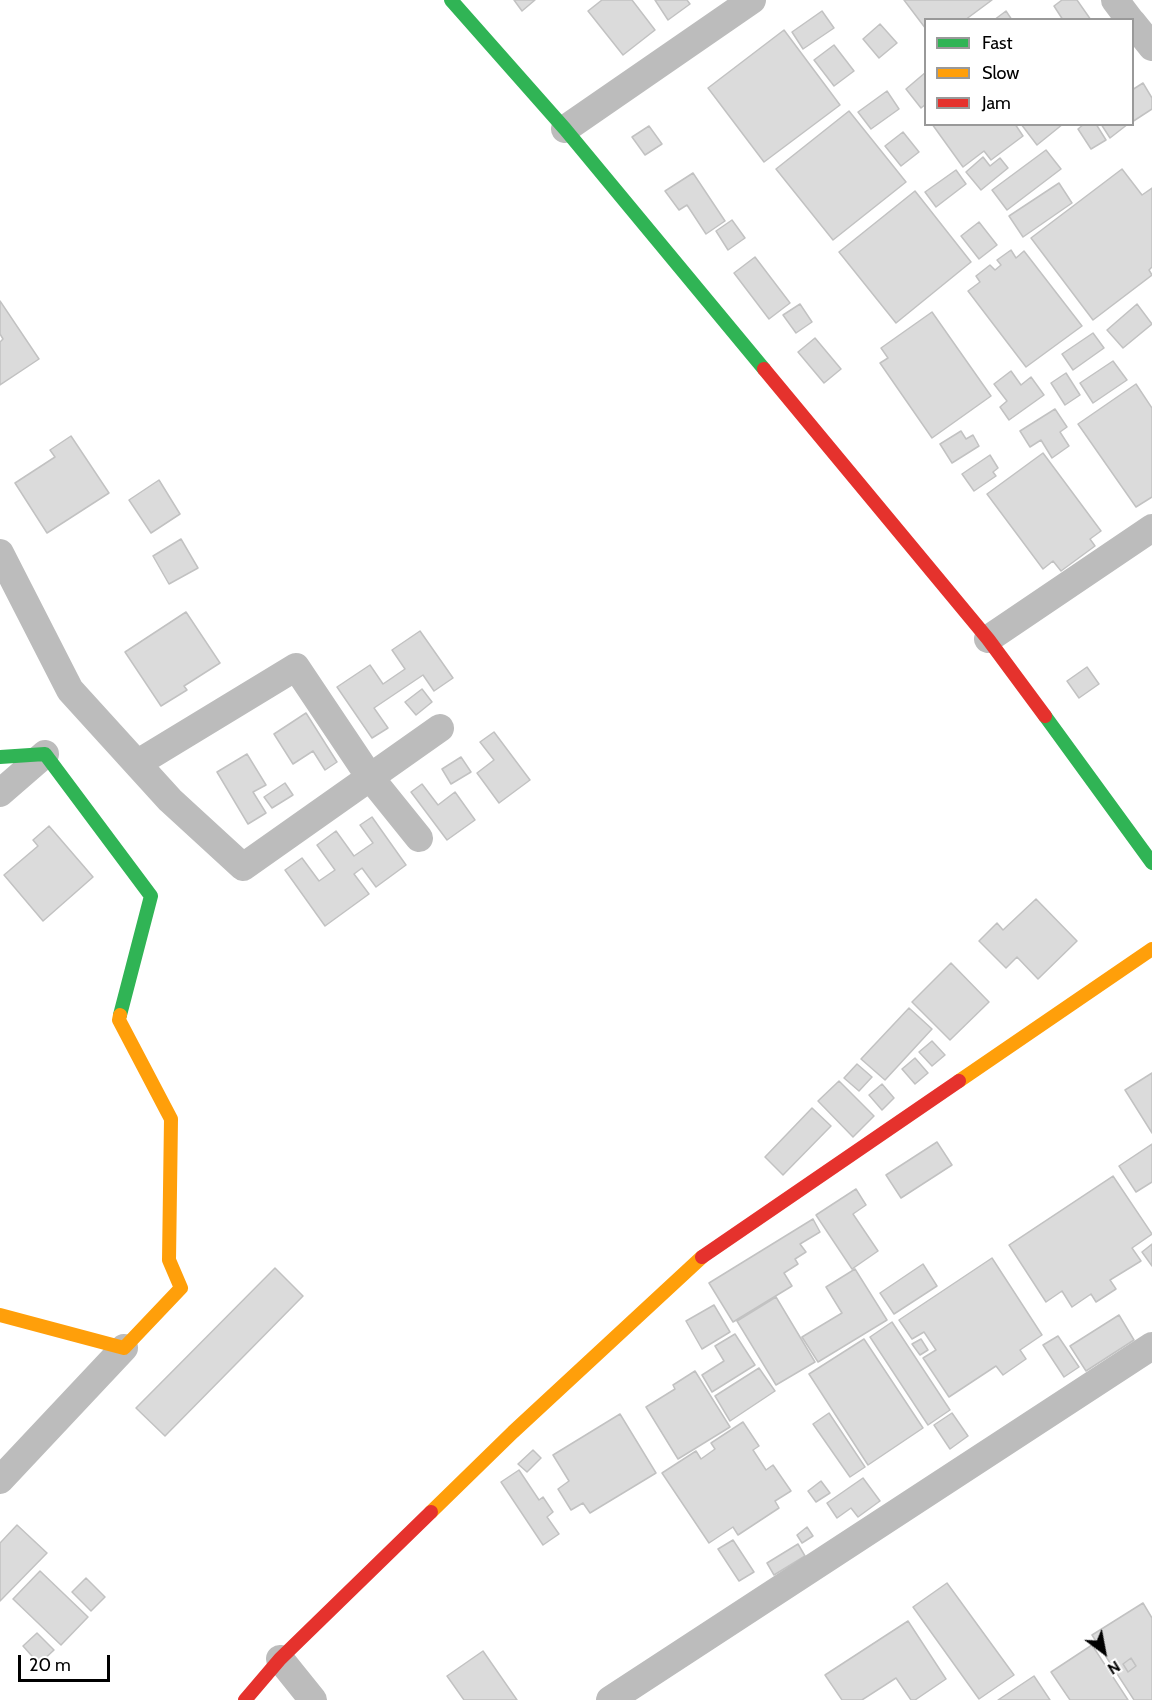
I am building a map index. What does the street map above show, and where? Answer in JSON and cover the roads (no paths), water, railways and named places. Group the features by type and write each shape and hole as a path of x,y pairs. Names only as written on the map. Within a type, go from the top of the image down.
{"street":[{"path":"452,0 565,129 988,639 1152,864"},
{"path":"565,129 752,0"},
{"path":"1114,0 1129,18"},
{"path":"1134,25 1152,47"},
{"path":"988,639 1152,528"},
{"path":"0,553 70,690 170,800 243,867 440,728"},
{"path":"138,763 296,667 369,776 419,838"},
{"path":"0,757 45,754"},
{"path":"0,793 45,754"},
{"path":"0,1480 181,1288 169,1260 171,1119 119,1020 151,896 45,754"},
{"path":"245,1700 280,1659 513,1432 706,1254 1152,949"},
{"path":"0,1315 124,1348"},
{"path":"610,1700 1152,1346"},
{"path":"280,1659 313,1700"}]}
